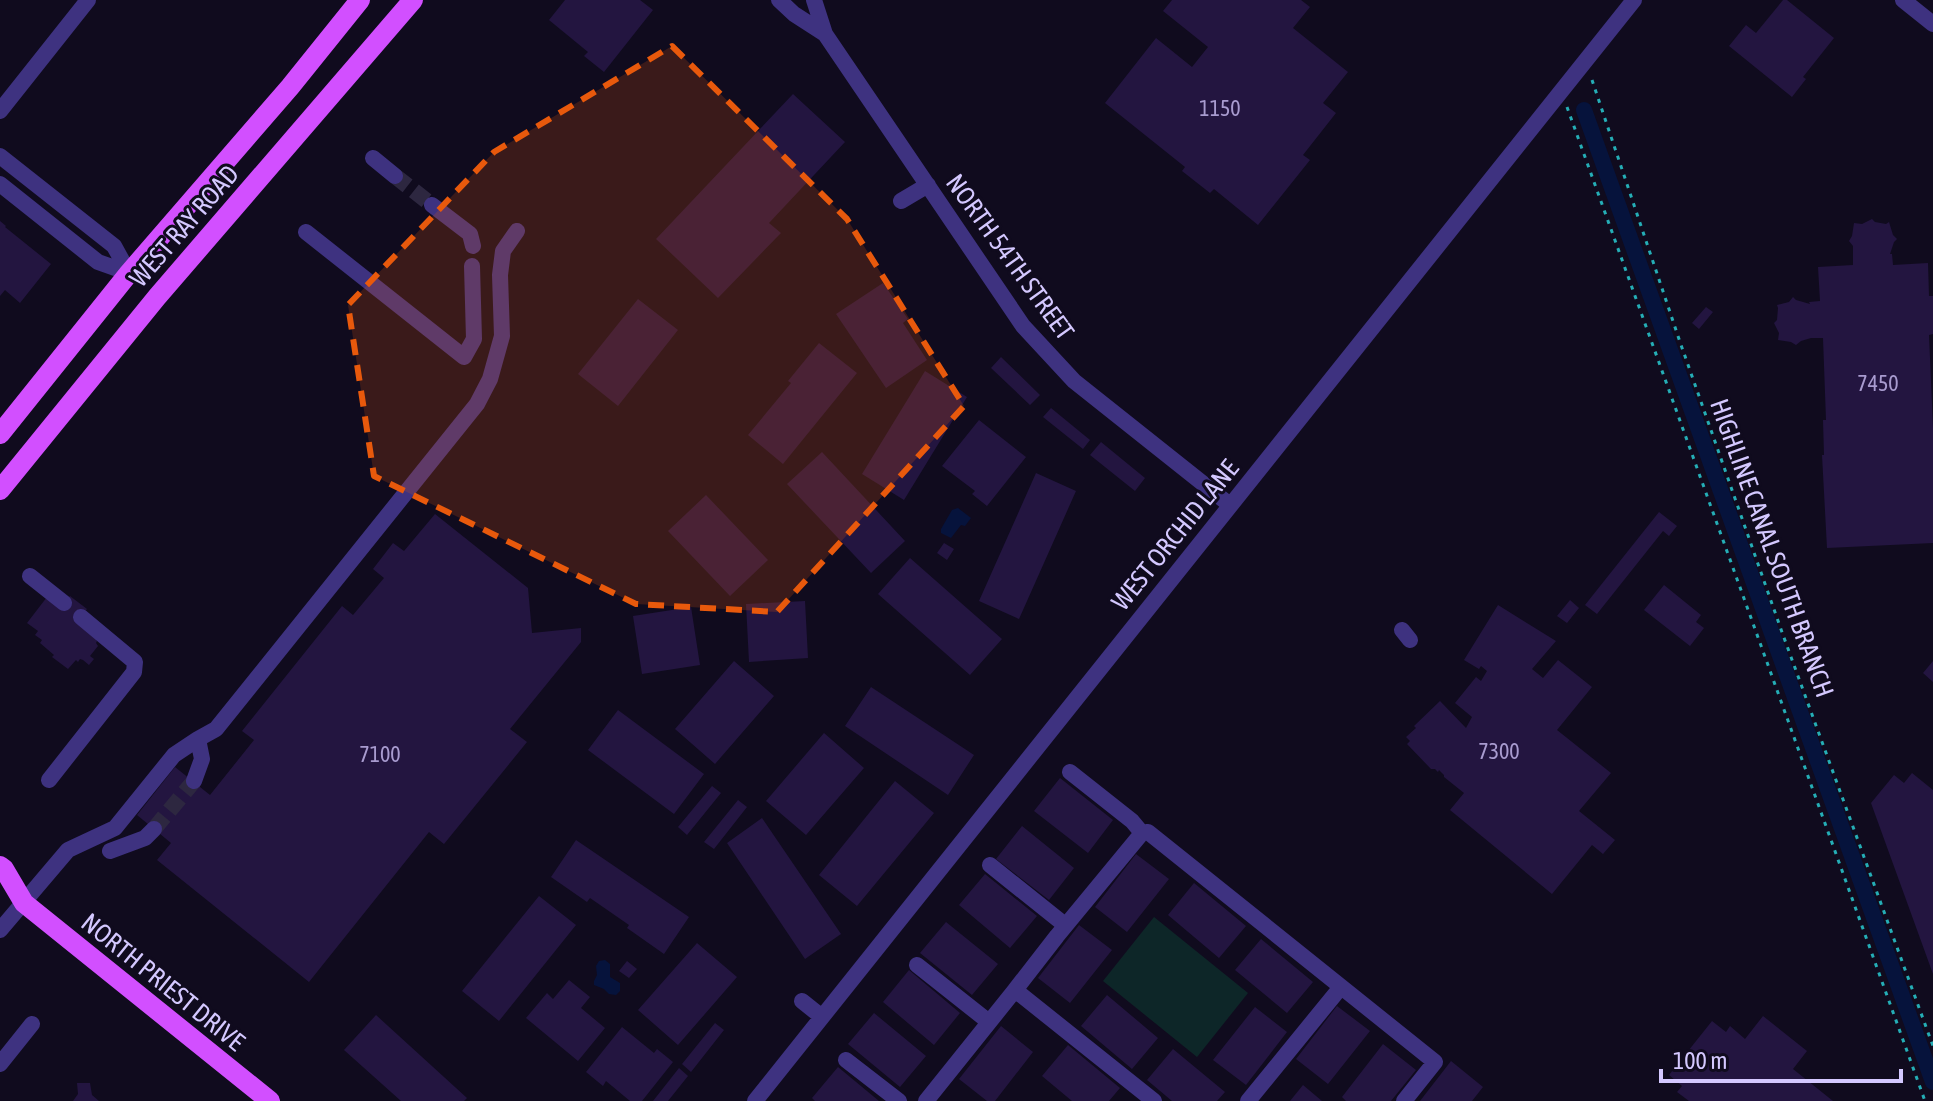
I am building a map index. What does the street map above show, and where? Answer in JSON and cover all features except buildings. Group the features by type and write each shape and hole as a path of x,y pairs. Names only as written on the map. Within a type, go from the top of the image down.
{"main road":[{"name":"WEST RAY ROAD","path":"0,434 129,273 290,87 360,0"},
{"name":"WEST RAY ROAD","path":"0,490 157,297 413,0"},
{"name":"NORTH PRIEST DRIVE","path":"0,866 24,903 270,1101"},
{"name":"NORTH PRIEST DRIVE","path":"0,897 24,903"}],"street":[{"path":"0,111 88,0"},
{"name":"NORTH 54TH STREET","path":"779,0 825,34"},
{"name":"NORTH 54TH STREET","path":"814,0 825,34 1023,326 1074,381 1230,505"},
{"name":"WEST ORCHID LANE","path":"763,1098 822,1017 1634,0"},
{"path":"1903,0 1933,24"},
{"path":"0,156 114,246 129,273"},
{"path":"373,158 395,176"},
{"path":"0,184 98,262 129,273"},
{"path":"901,201 928,185"},
{"path":"432,205 470,234 473,246"},
{"path":"0,930 68,850 115,828 174,755 216,729 477,404 490,379 502,336 500,275 503,251 517,231"},
{"path":"306,232 490,379"},
{"path":"464,357 474,339 472,266"},
{"path":"30,576 64,603"},
{"path":"49,780 134,672 135,662 81,617"},
{"path":"194,781 202,759 198,739"},
{"path":"1070,772 1132,821 1142,833"},
{"path":"110,851 145,838 154,829"},
{"path":"926,1101 1065,925 1142,833 1148,832 1435,1062 1404,1101"},
{"path":"990,865 1065,925"},
{"path":"917,965 989,1022"},
{"path":"1248,1101 1341,987"},
{"path":"1015,990 1154,1101"},
{"path":"802,1001 822,1017"},
{"path":"0,1064 32,1024"},
{"path":"846,1060 899,1101"}],"path":[{"name":"HIGHLINE CANAL SOUTH BRANCH","path":"1585,61 1778,621 1933,1046"},
{"path":"1562,91 1925,1101"}],"highlighted area":[{"path":"672,46 847,219 964,406 777,612 636,604 374,476 348,305 494,152"}],"green space":[{"path":"1154,917 1248,993 1197,1057 1103,981"}],"water":[{"path":"958,508 971,518 951,538 941,533 941,529 952,510"},
{"path":"605,960 610,964 610,977 620,983 620,991 616,995 594,985 596,966 599,961"}],"waterway":[{"path":"1584,110 1933,1082"}],"tunnel":[{"path":"395,176 432,205"},
{"path":"154,829 194,781"}]}
